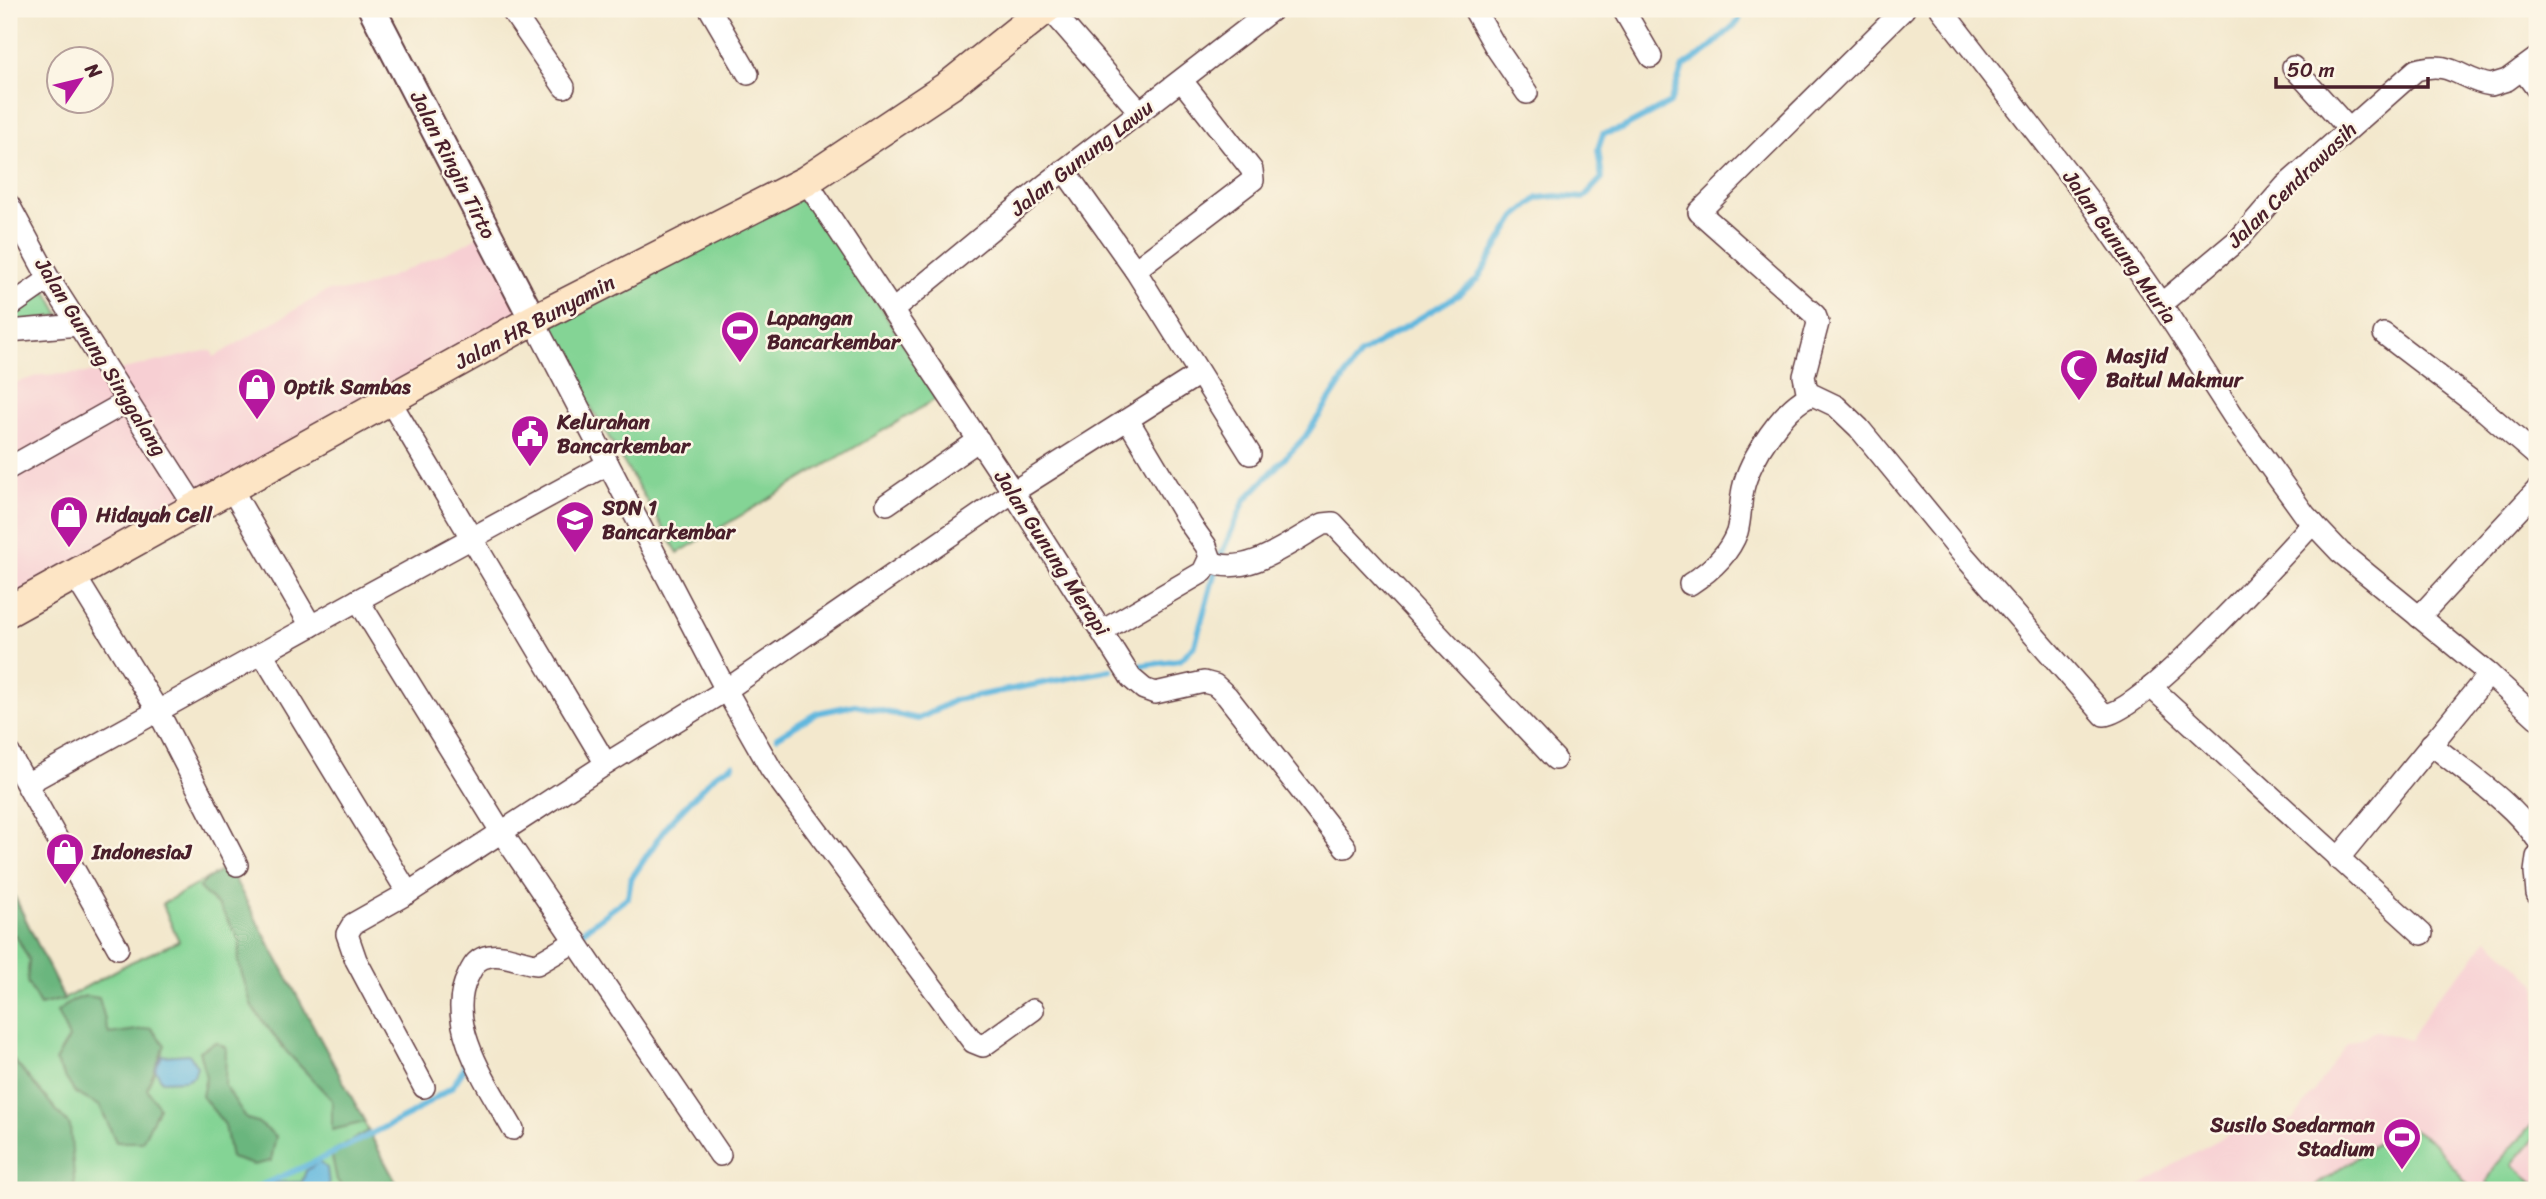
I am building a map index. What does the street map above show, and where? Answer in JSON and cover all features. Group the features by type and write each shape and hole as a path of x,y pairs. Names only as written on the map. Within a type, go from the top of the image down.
{"main road":[{"name":"Jalan HR Bunyamin","path":"9,611 533,320 806,181 950,85 1048,9"}],"street":[{"path":"511,9 564,87"},
{"path":"710,9 748,74"},
{"path":"1048,9 1140,112"},
{"name":"Jalan Gunung Lawu","path":"892,311 1064,170 1273,9"},
{"path":"1474,9 1527,93"},
{"path":"1623,9 1651,57"},
{"path":"1808,396 1804,376 1818,323 1815,315 1699,212 1904,9"},
{"name":"Jalan Gunung Muria","path":"1941,9 2088,199 2161,304 2234,417 2313,523 2340,552 2489,674 2537,718"},
{"name":"Jalan Ringin Tirto","path":"381,11 533,320"},
{"path":"2530,63 2537,89"},
{"name":"Jalan Cendrawasih","path":"2161,304 2240,238 2271,200 2348,128 2416,70 2440,65 2491,85 2507,80 2530,63"},
{"path":"2292,66 2348,128"},
{"path":"1135,270 1254,180 1252,170 1182,80"},
{"path":"1064,170 1135,270 1250,454"},
{"name":"Jalan Gunung Merapi","path":"806,181 979,440 1131,678 1143,689 1155,693 1204,682 1215,685 1227,696 1346,847"},
{"name":"Jalan Gunung Singgalang","path":"9,205 49,279 195,507"},
{"path":"9,307 49,279"},
{"path":"533,320 726,690 771,769 973,1042 983,1046 1032,1010"},
{"path":"9,331 79,325"},
{"path":"2384,334 2486,412 2537,456"},
{"path":"424,1087 356,960 347,934 353,924 408,893 606,764 726,690 1013,492 1199,374"},
{"path":"1690,584 1703,576 1729,547 1736,533 1743,489 1758,450 1793,408 1813,395 1836,406 1859,428 1957,547 2102,714 2107,716 2122,710 2151,687 2254,588 2313,523"},
{"path":"9,468 128,401"},
{"path":"390,401 606,764"},
{"path":"1128,420 1215,564"},
{"path":"887,503 979,440"},
{"path":"28,783 608,464"},
{"path":"231,488 311,626"},
{"path":"2419,617 2537,490"},
{"path":"1101,631 1215,564 1244,565 1323,524 1334,523 1555,759"},
{"path":"75,576 158,711 237,865"},
{"path":"358,600 502,833 720,1155"},
{"path":"262,653 408,893"},
{"path":"2338,859 2489,674"},
{"path":"2151,687 2422,934"},
{"path":"2431,744 2510,808 2537,839"},
{"path":"9,752 118,948"},
{"path":"2537,857 2537,894"},
{"path":"513,1129 469,1048 460,1001 465,982 474,963 485,957 497,955 537,964 576,942"}],"shaded area":[{"path":"487,231 533,320 9,612 9,385 41,375 110,372 205,351 212,351 214,357 327,291 358,290 461,246"},
{"path":"2487,938 2537,984 2537,1190 2134,1190 2236,1130 2268,1130 2295,1118 2347,1044 2376,1031 2410,1040 2436,998 2469,964"}],"green space":[{"name":"Lapangan Bancarkembar","path":"802,175 936,399 678,553 544,329"},
{"path":"46,290 60,315 9,325 9,311"},
{"path":"228,867 400,1190 9,1190 9,885 64,999 131,962 179,941 162,904"},
{"path":"228,867 365,1122 332,1130 332,1100 286,1051 252,1007 238,961 240,940 220,908 199,888 207,879"},
{"path":"9,885 64,999 40,1005 27,982 29,960 16,935 9,938"},
{"path":"85,996 99,998 109,1034 151,1028 165,1045 147,1089 159,1107 142,1142 116,1142 100,1106 75,1093 55,1061 69,1038 57,1012 72,1001"},
{"path":"216,1042 226,1048 225,1086 247,1119 257,1122 276,1136 271,1161 254,1165 231,1158 225,1125 202,1096 206,1077 199,1051"},
{"path":"9,1055 70,1126 75,1190 19,1190 9,1185"},
{"path":"2537,1119 2537,1135 2512,1164 2537,1185 2537,1190 2498,1190 2486,1183 2496,1165"},
{"path":"2413,1129 2435,1144 2471,1189 2475,1190 2309,1190 2397,1130"},
{"path":"368,1131 400,1190 344,1190 337,1180 331,1152"}],"water":[{"path":"189,1054 197,1066 194,1076 185,1080 162,1081 155,1069 162,1056"},
{"path":"319,1162 327,1168 329,1185 321,1190 267,1190 276,1183 302,1182 306,1171"}],"waterway":[{"path":"1138,666 1180,660 1195,645 1217,564 1245,500 1305,437 1360,354 1458,295 1477,280 1515,217 1538,198 1583,198 1602,178 1598,149 1603,134 1621,129 1670,103 1683,67 1705,52 1738,22 1743,9"},
{"path":"777,737 817,713 855,705 918,719 955,700 1111,670"},
{"path":"578,935 628,897 631,879 669,823 716,774 733,765"},
{"path":"251,1190 317,1161 409,1115 452,1087 464,1069 464,1056"}],"place":[{"name":"Lapangan Bancarkembar","path":"740,364"},
{"name":"Masjid Baitul Makmur","path":"2079,402"},
{"name":"Optik Sambas","path":"257,421"},
{"name":"Kelurahan Bancarkembar","path":"530,468"},
{"name":"Hidayah Cell","path":"69,549"},
{"name":"SDN 1 Bancarkembar","path":"575,554"},
{"name":"IndonesiaJ","path":"65,886"},
{"name":"Susilo Soedarman Stadium","path":"2402,1171"}]}
